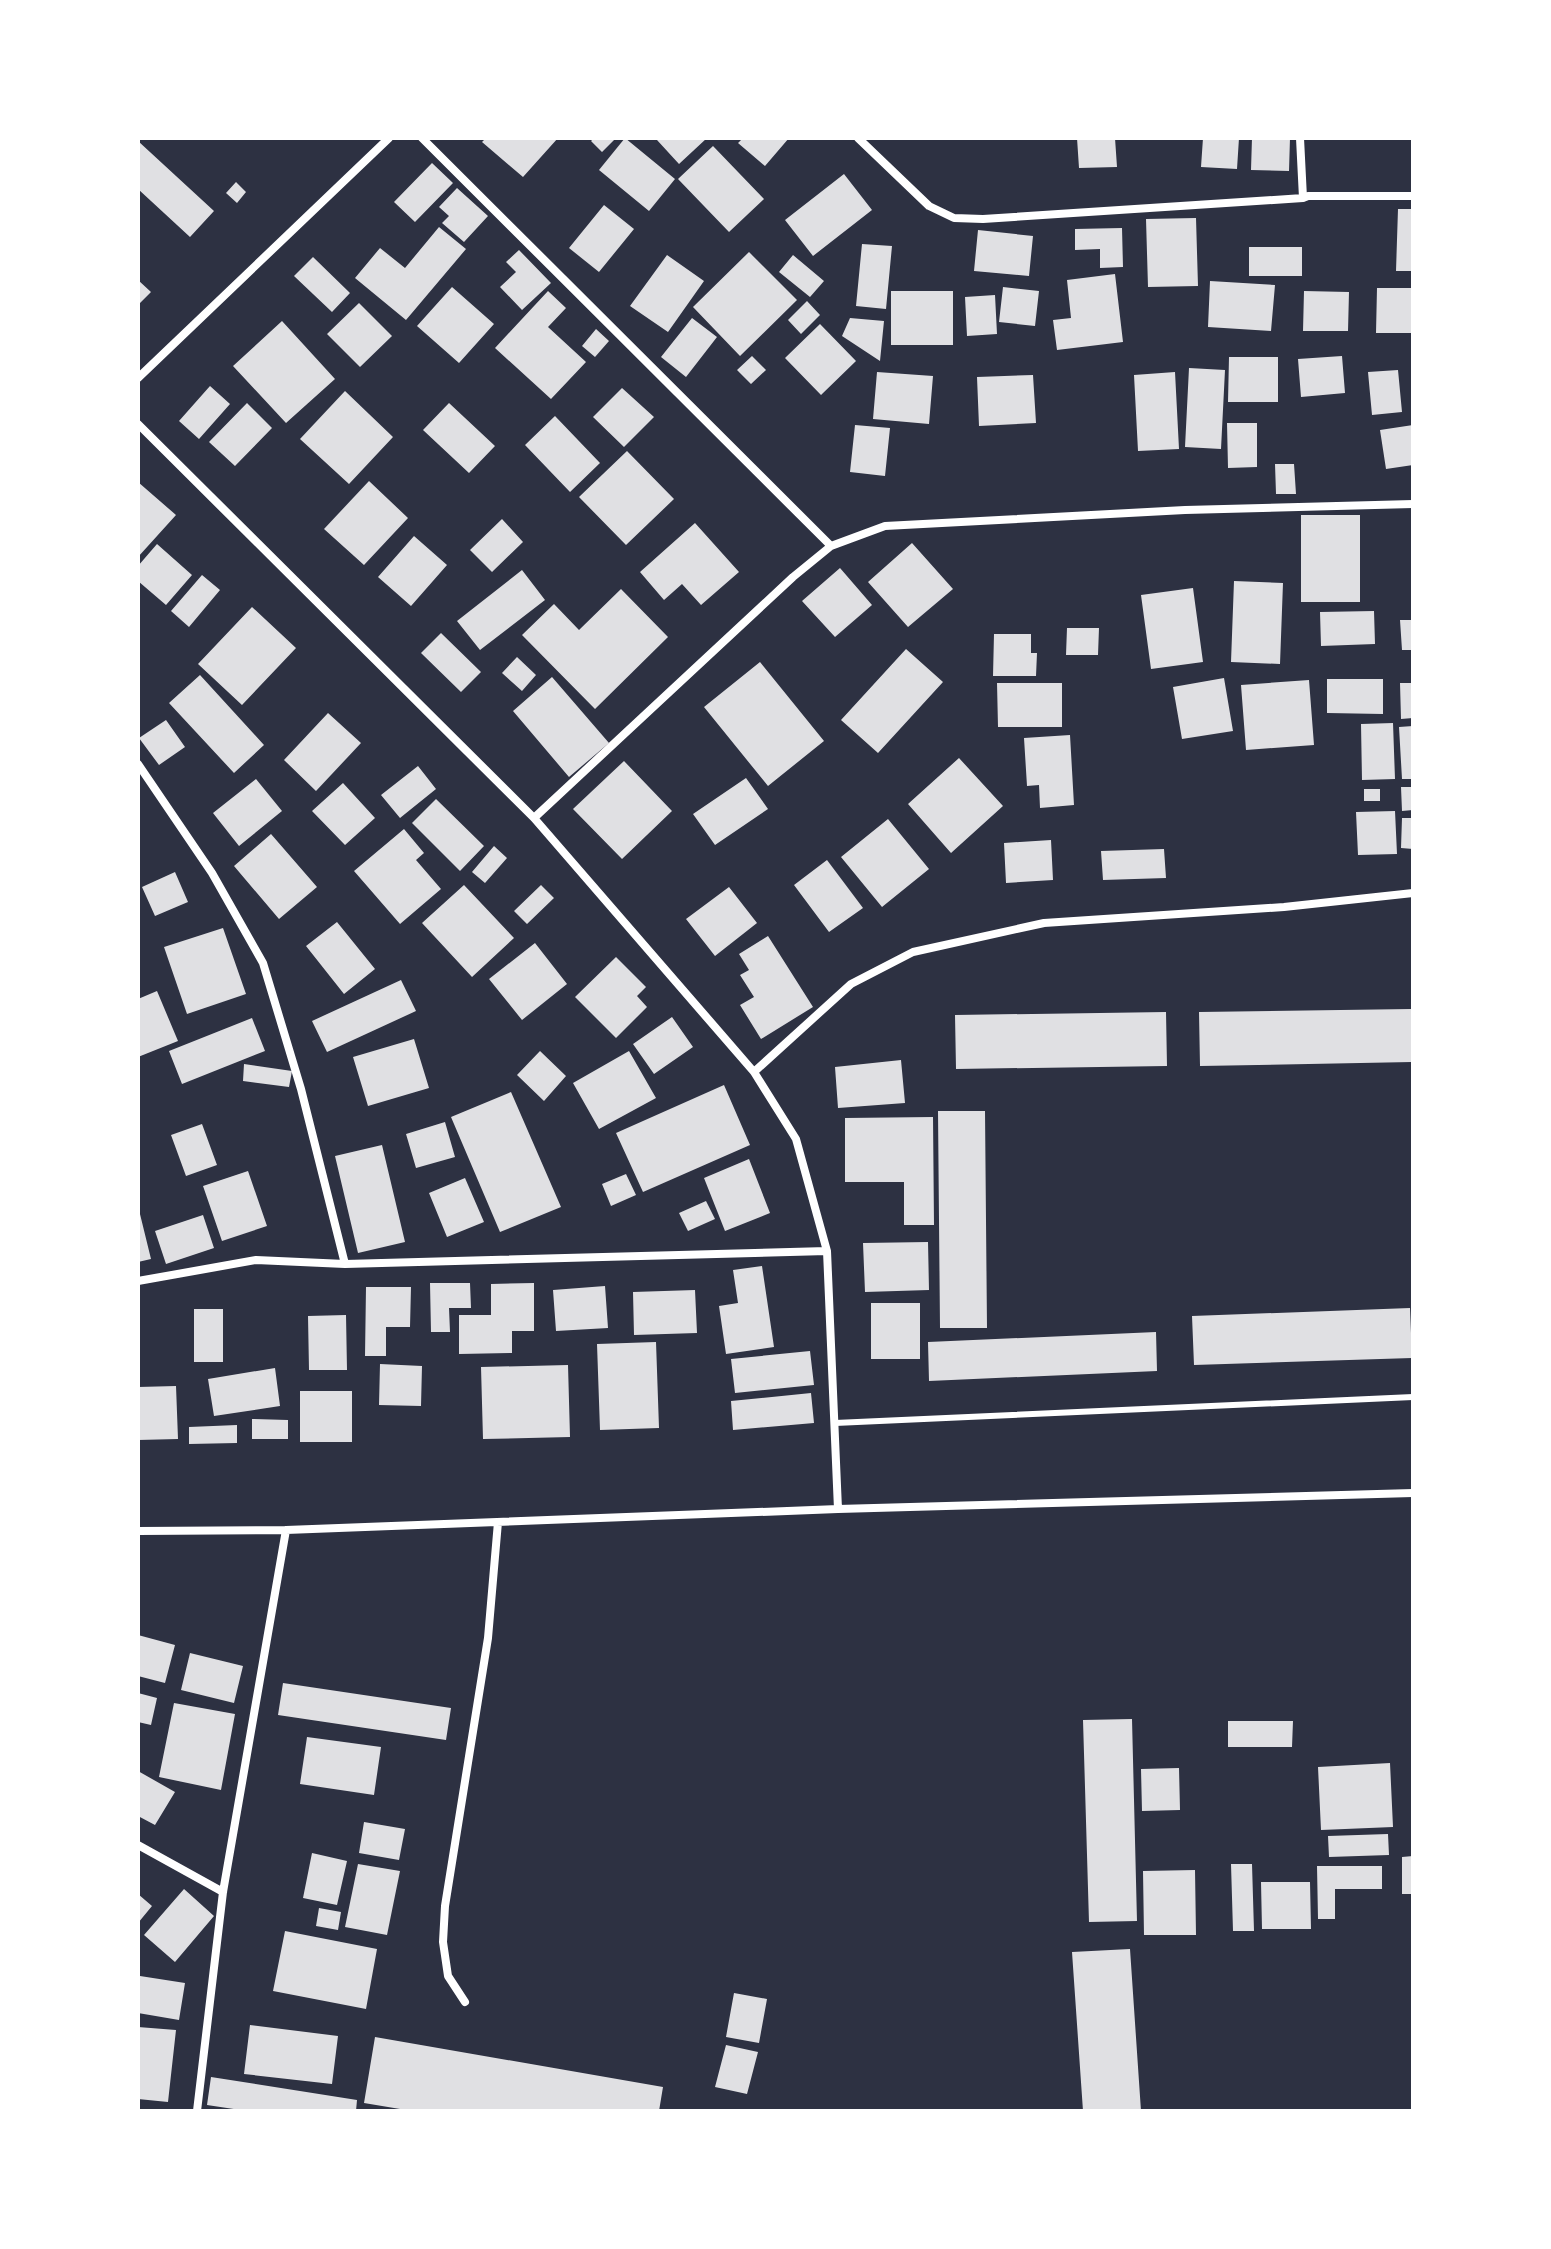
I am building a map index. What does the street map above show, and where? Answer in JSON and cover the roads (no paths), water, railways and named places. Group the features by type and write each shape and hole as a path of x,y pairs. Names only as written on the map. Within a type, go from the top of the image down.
{"street":[{"path":"138,378 389,138"},
{"path":"422,138 831,546"},
{"path":"858,138 929,206 954,218 983,219 1308,196 1413,196"},
{"path":"1300,138 1303,198"},
{"path":"138,424 534,818 754,1072 796,1139 827,1251 838,1509"},
{"path":"534,818 793,577 831,546 885,526 1185,510 1413,504"},
{"path":"138,764 212,873 263,963 301,1089 345,1264"},
{"path":"754,1072 851,984 913,952 1044,923 1284,907 1413,893"},
{"path":"138,1281 256,1260 345,1264 827,1251"},
{"path":"138,1531 286,1530 838,1509 1413,1493"},
{"path":"465,2002 448,1976 443,1942 445,1906 488,1638 498,1522"},
{"path":"197,2111 223,1892 286,1530"},
{"path":"138,1845 223,1892"}],"lane":[{"path":"835,1423 1413,1397"}]}
